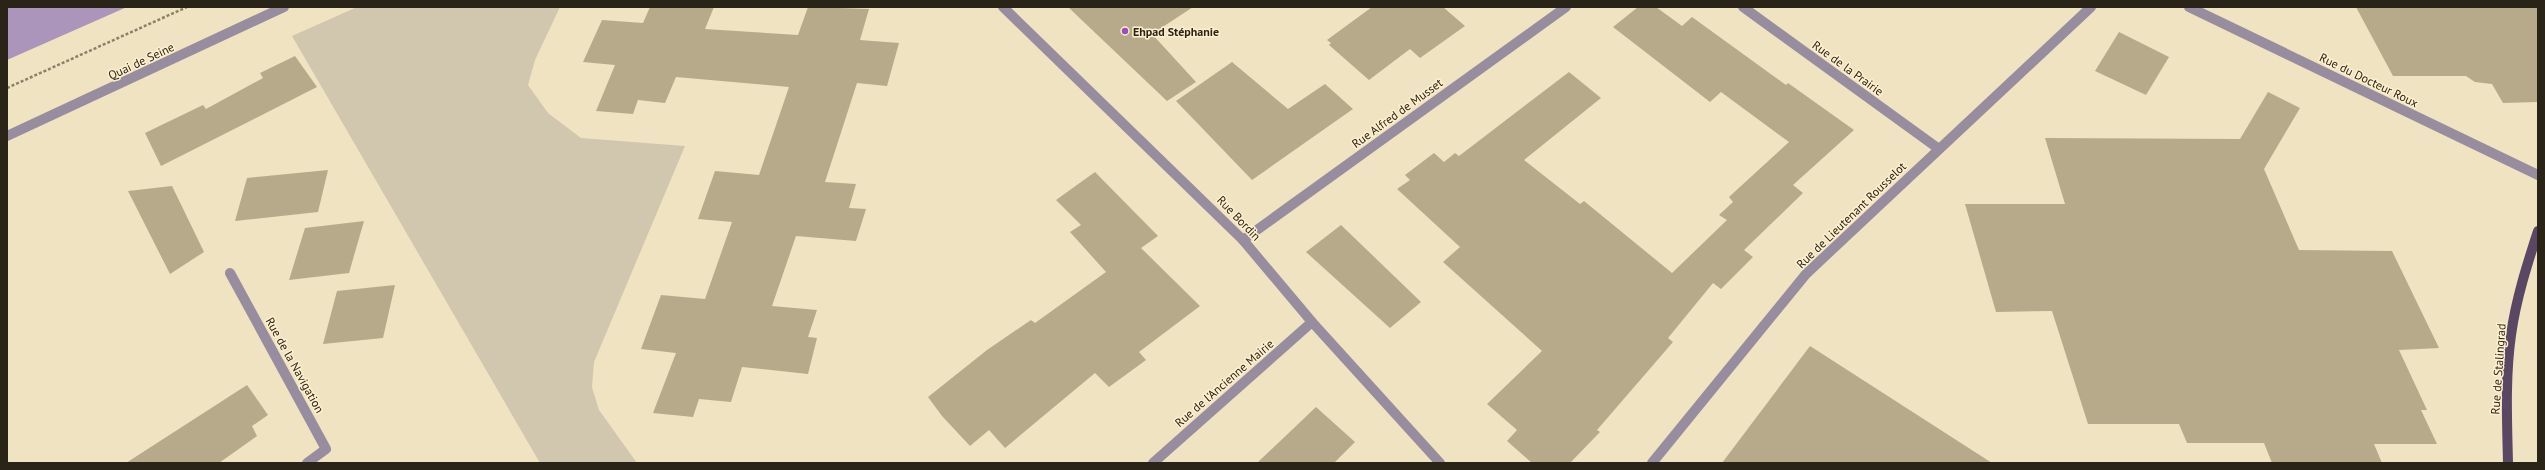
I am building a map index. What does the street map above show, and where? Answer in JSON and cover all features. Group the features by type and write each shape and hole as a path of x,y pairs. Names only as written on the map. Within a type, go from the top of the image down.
{"main road":[{"name":"Rue de Stalingrad","path":"2508,463 2507,420 2511,335 2528,261 2538,231"}],"street":[{"name":"Quai de Seine","path":"7,136 284,7"},
{"name":"Rue Bordin","path":"1003,7 1243,240 1312,322 1440,463"},
{"name":"Rue Alfred de Musset","path":"1243,240 1566,7"},
{"name":"Rue de la Prairie","path":"1743,7 1939,149"},
{"name":"Rue de Lieutenant Rousselot","path":"1652,463 1806,274 2090,7"},
{"name":"Rue du Docteur Roux","path":"2188,7 2538,175"},
{"name":"Rue de la Navigation","path":"230,273 326,449 307,463"},
{"name":"Rue de l'Ancienne Mairie","path":"1153,463 1312,322"}],"path":[{"path":"7,88 187,7"}],"shaded area":[{"path":"7,7 127,7 7,60"},
{"path":"357,7 560,7 535,60 528,85 548,113 581,138 685,146 594,362 592,387 599,410 637,463 540,463 292,36"}],"building":[{"path":"650,7 714,7 705,29 798,35 808,7 869,9 860,40 899,43 887,86 857,83 825,182 856,184 849,208 866,209 856,241 796,236 772,306 817,310 808,337 817,338 808,374 742,367 731,402 699,399 693,417 653,413 676,353 641,349 661,295 705,299 732,222 698,219 715,171 759,175 789,87 676,77 665,103 638,100 633,114 596,111 615,65 583,62 602,20 643,23"},
{"path":"1068,7 1193,7 1152,34 1196,82 1167,101"},
{"path":"1372,7 1443,7 1465,26 1420,58 1410,49 1369,80 1329,45 1331,43 1327,40"},
{"path":"1638,7 1656,7 1682,26 1692,17 1786,85 1788,83 1854,130 1793,185 1803,193 1744,250 1753,257 1721,289 1713,283 1668,338 1673,342 1597,430 1600,432 1570,463 1532,463 1507,441 1517,430 1487,404 1542,351 1443,262 1460,247 1397,189 1410,180 1405,175 1434,153 1444,162 1455,153 1459,156 1569,72 1601,98 1524,160 1580,204 1584,201 1672,273 1727,220 1719,215 1733,202 1729,197 1789,142 1721,92 1710,102 1613,27"},
{"path":"2356,7 2538,7 2538,102 2503,103 2492,84 2475,82 2466,76 2393,76"},
{"path":"2119,32 2169,57 2146,95 2095,71"},
{"path":"295,56 317,87 161,166 145,133 203,105 206,109 263,78 260,73"},
{"path":"1232,62 1288,109 1325,84 1353,109 1252,180 1176,101"},
{"path":"2268,92 2300,108 2264,169 2299,250 2392,251 2439,348 2399,350 2427,410 2421,410 2437,444 2374,444 2382,463 2272,463 2264,443 2187,443 2179,424 2088,424 2052,311 1996,312 1965,204 2065,204 2045,138 2240,139"},
{"path":"328,170 318,212 235,221 247,178"},
{"path":"1095,172 1158,236 1141,248 1200,306 1139,352 1146,360 1109,387 1095,373 1005,448 989,430 970,446 942,416 928,397 987,350 1031,320 1035,323 1106,272 1070,232 1081,225 1056,200"},
{"path":"172,186 204,252 170,274 128,191"},
{"path":"364,221 349,273 289,280 305,228"},
{"path":"1341,225 1421,302 1390,328 1306,252"},
{"path":"395,285 383,338 323,344 337,291"},
{"path":"1810,346 1992,463 1722,463"},
{"path":"247,385 268,415 252,426 257,436 219,463 126,463"},
{"path":"1316,407 1355,442 1334,463 1257,463"}],"place":[{"name":"Ehpad Stéphanie","path":"1125,31"}]}
